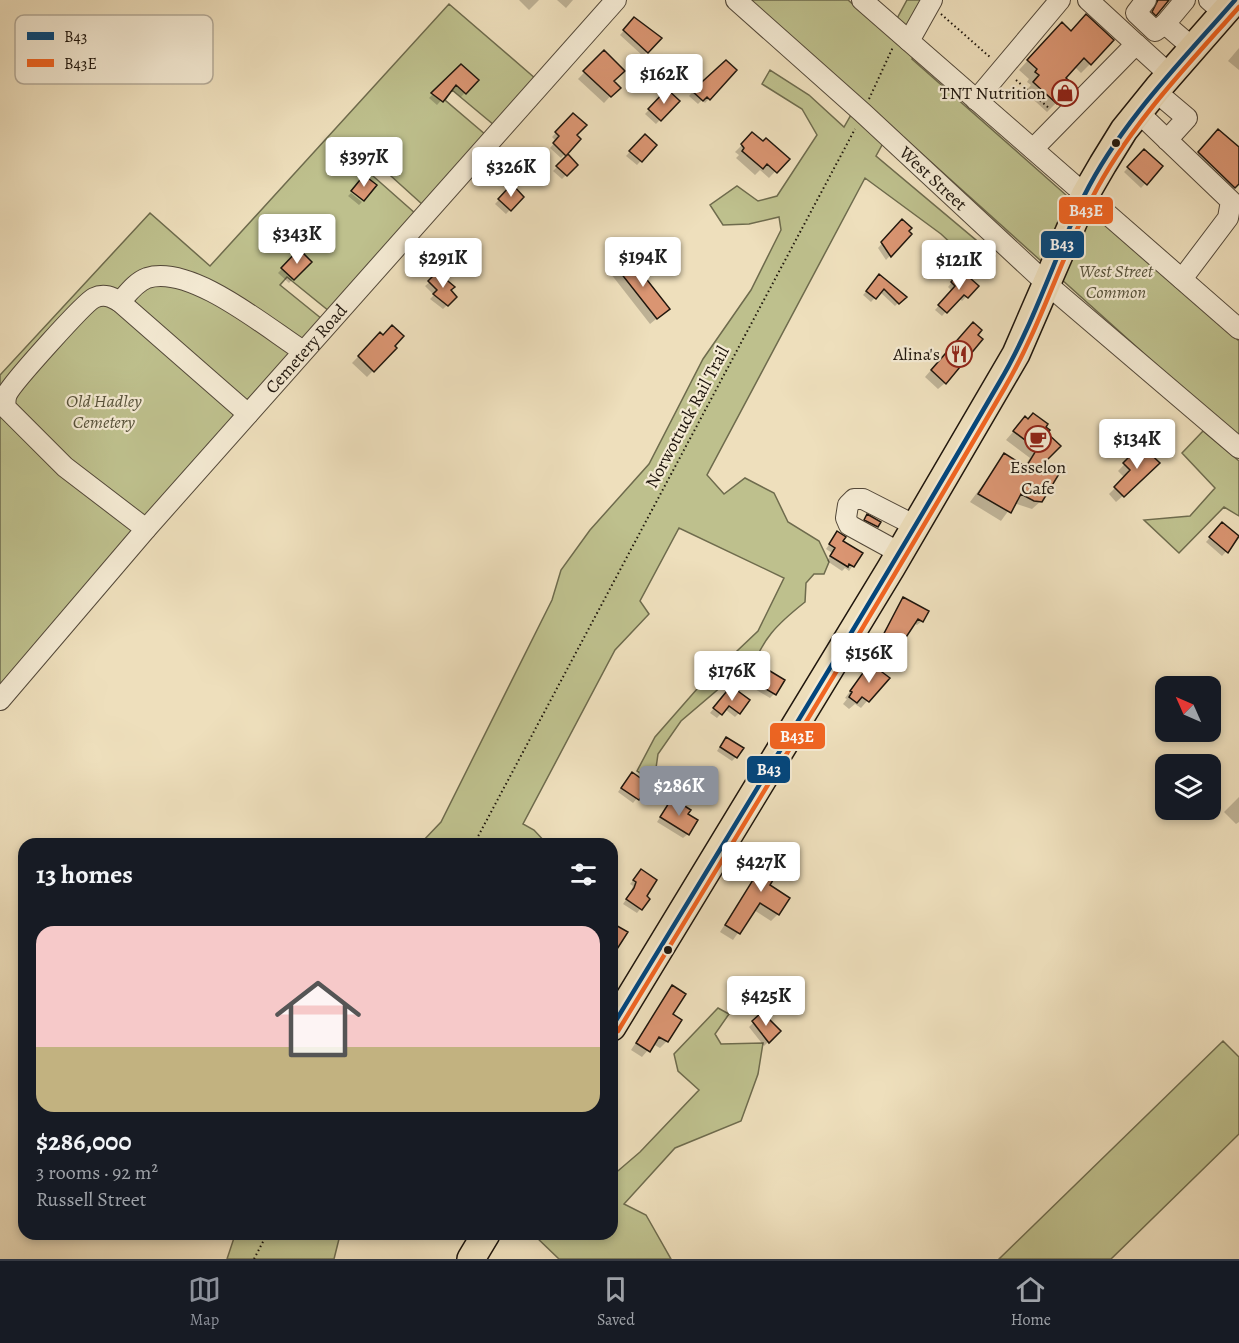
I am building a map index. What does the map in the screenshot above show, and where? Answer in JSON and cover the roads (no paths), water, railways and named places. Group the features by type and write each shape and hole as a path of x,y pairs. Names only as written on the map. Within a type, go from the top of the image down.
{"highway":[{"path":"618,1017 900,553 1017,354 1085,195 1124,130 1193,48 1222,4"},
{"path":"471,1259 482,1240"}],"street":[{"name":"Cemetery Road","path":"0,700 146,529 616,0"},
{"name":"West Street","path":"736,0 863,113 1048,285 1239,448"},
{"path":"862,0 1239,329"},
{"path":"976,100 1060,0"},
{"path":"1088,0 1136,44 1187,118 1167,140"},
{"path":"1146,0 1136,13 1155,31 1165,24 1185,0"},
{"path":"905,37 935,5"},
{"path":"1165,24 1193,48"},
{"path":"1033,149 1136,44"},
{"path":"1138,112 1234,205 1212,242 1182,279"},
{"path":"120,302 146,278 168,275 179,277 215,294 303,351"},
{"path":"146,529 65,467 6,408 5,400 12,387 86,304 103,295 120,302 248,414"},
{"path":"900,553 849,525 846,518 848,505 854,499 863,499 916,526"}],"place":[{"name":"TNT Nutrition","path":"1065,93"},
{"name":"Alina's","path":"959,354"},
{"name":"Esselon Cafe","path":"1038,439"}],"park label":[{"name":"West Street Common","path":"1116,281"},
{"name":"Old Hadley Cemetery","path":"104,411"}]}
